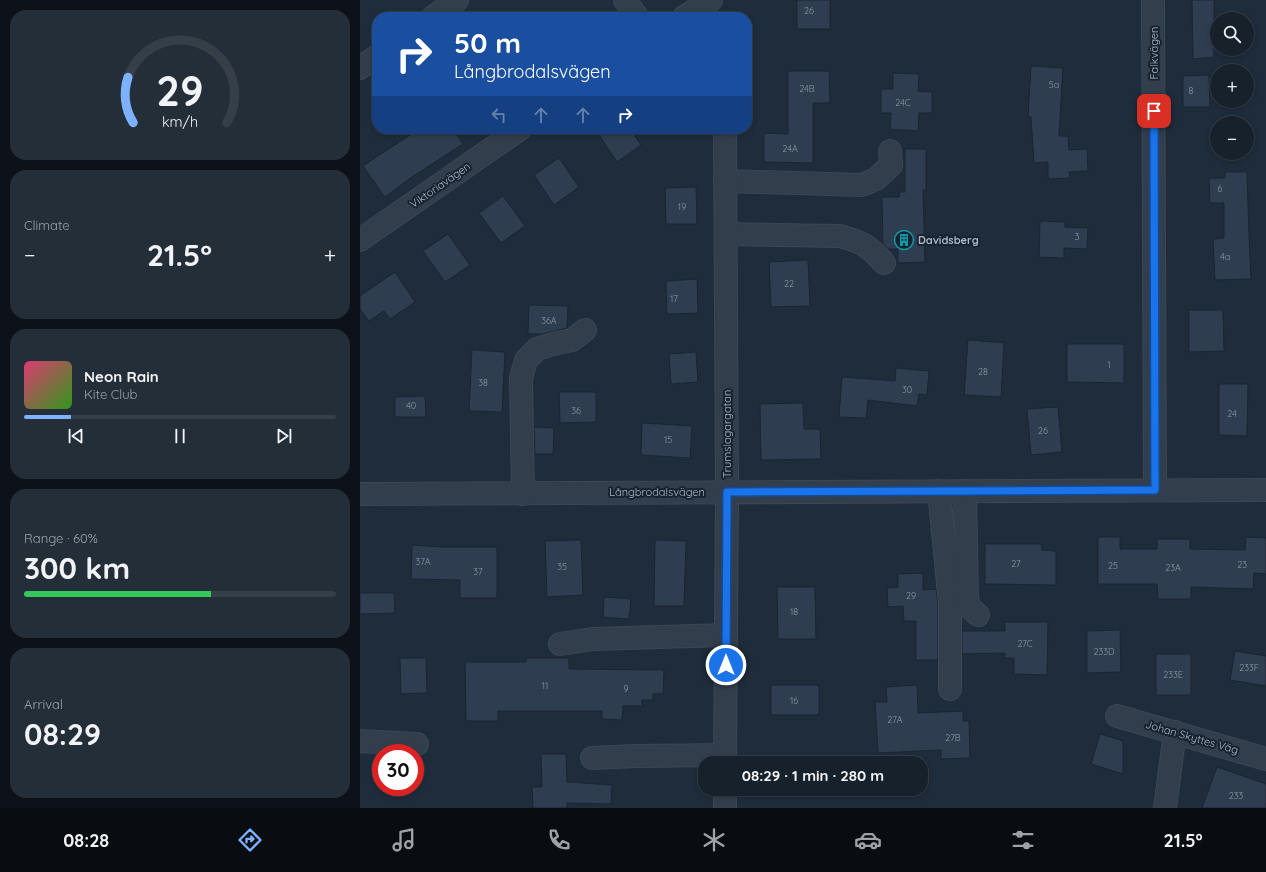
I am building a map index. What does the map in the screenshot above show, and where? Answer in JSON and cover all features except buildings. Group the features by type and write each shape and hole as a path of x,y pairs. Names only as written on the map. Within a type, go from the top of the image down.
{"street":[{"path":"440,12 458,0"},
{"path":"625,0 633,12"},
{"name":"Falkvägen","path":"1153,0 1155,490"},
{"path":"697,12 712,6"},
{"path":"360,68 372,60"},
{"name":"Viktoriavägen","path":"360,240 513,134"},
{"name":"Trumslagargatan","path":"725,134 727,492 725,756"},
{"path":"725,181 862,185 876,179 891,165 890,152"},
{"path":"726,234 840,236 855,240 871,249 884,263"},
{"path":"524,494 521,378 526,360 537,349 572,340 585,330"},
{"name":"Långbrodalsvägen","path":"360,494 1266,490"},
{"path":"939,491 950,604 950,689"},
{"path":"965,491 967,599 970,608 978,615"},
{"path":"560,644 593,639 726,635"},
{"name":"Johan Skyttes Väg","path":"1117,716 1266,759"},
{"path":"1165,808 1176,732"},
{"path":"360,741 417,744"},
{"path":"592,758 636,756 698,758"},
{"path":"725,796 725,808"}],"place":[{"name":"Davidsberg","path":"904,240"}],"route":[{"path":"726,665 727,492 1155,490 1154,111"}]}
